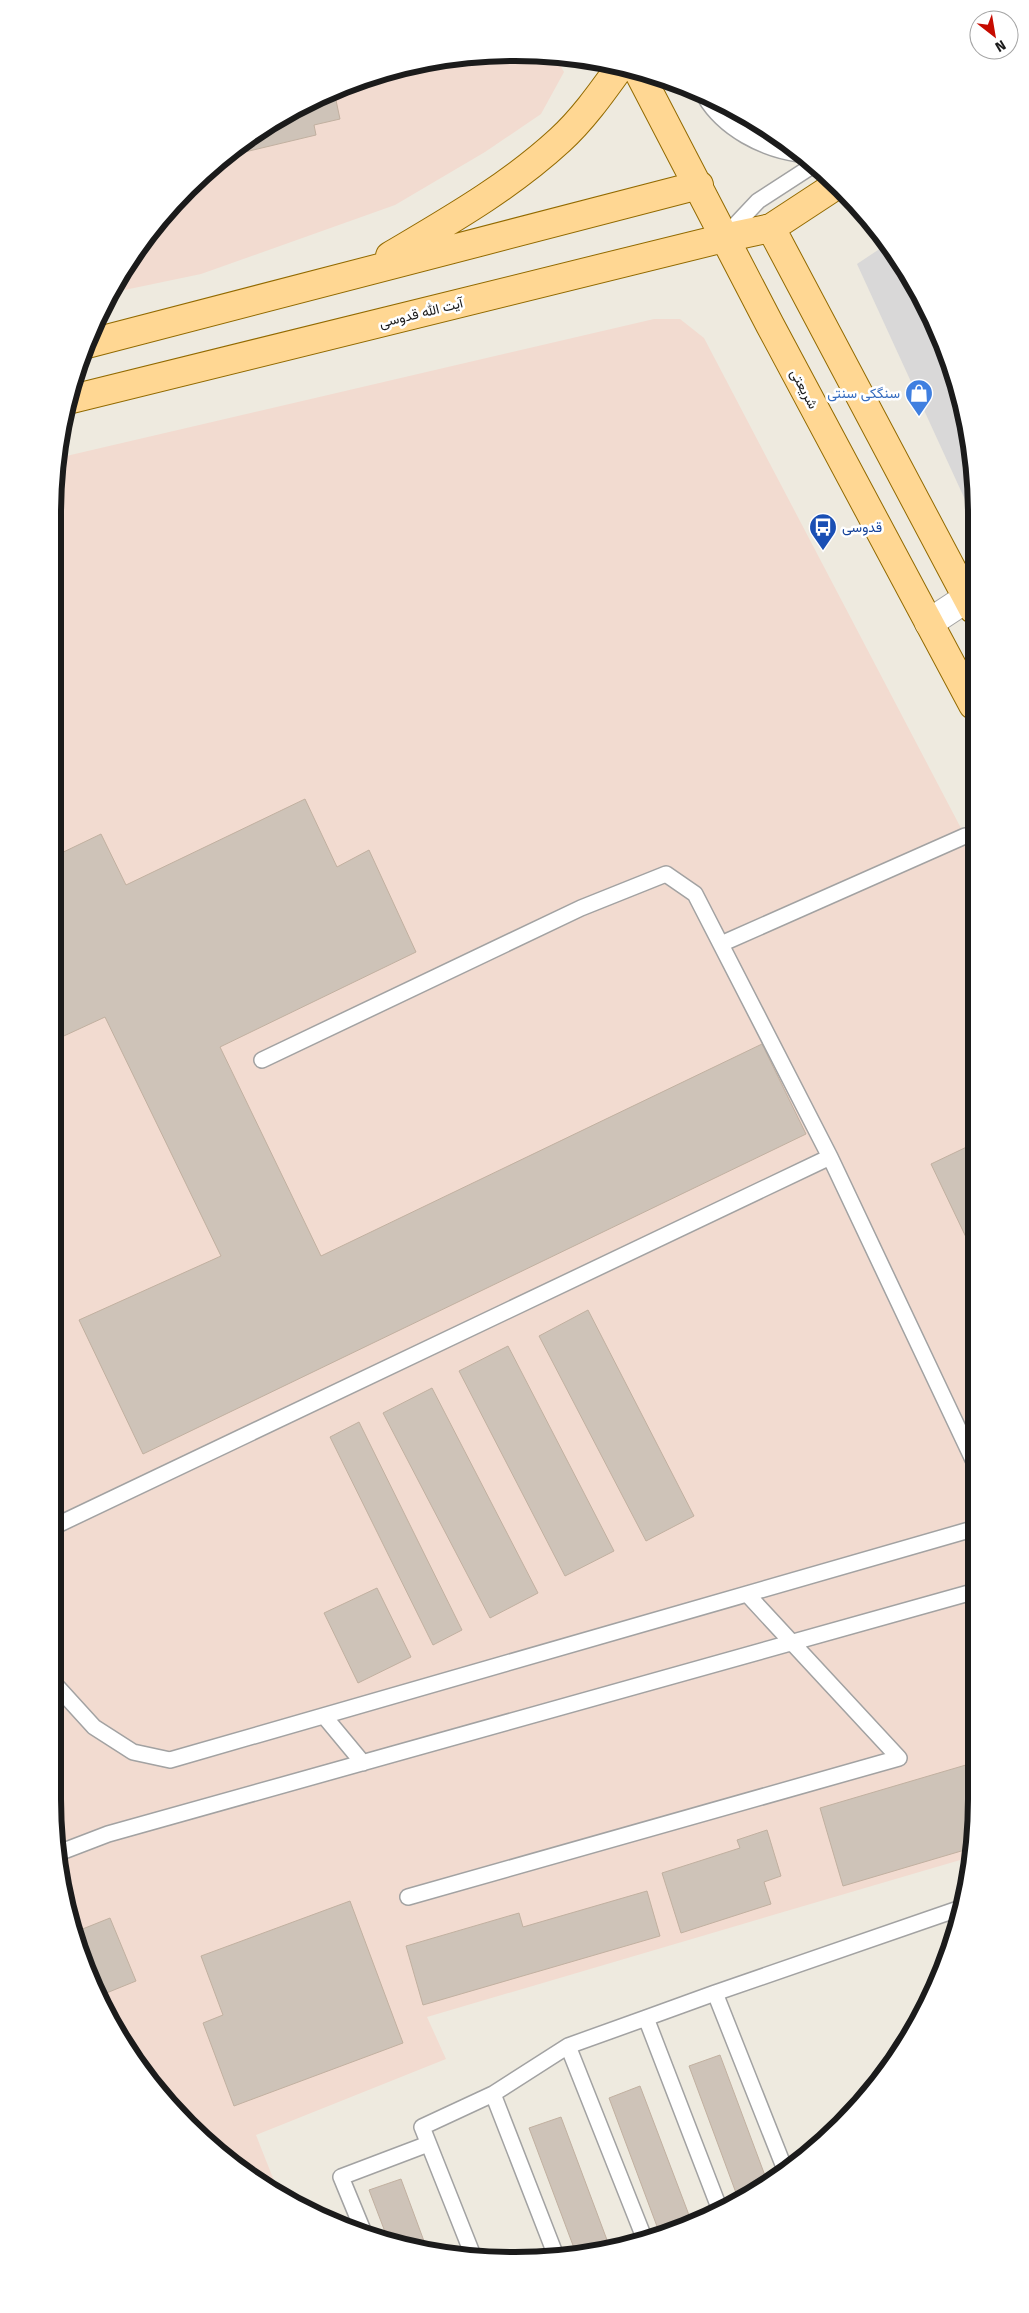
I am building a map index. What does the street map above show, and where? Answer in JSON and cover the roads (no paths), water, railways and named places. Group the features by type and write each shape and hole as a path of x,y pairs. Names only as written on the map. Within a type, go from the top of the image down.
{"main road":[{"path":"360,273 449,221 519,175 561,140 582,117 615,73"},
{"name":"شریعتی","path":"643,80 699,185 724,238 968,696"},
{"path":"96,342 699,185"},
{"path":"830,189 771,228 968,594"},
{"name":"آیت الله قدوسی","path":"77,398 771,228"}],"street":[{"path":"930,623 968,602"}],"lane":[{"path":"710,106 735,130 773,148 784,150"},
{"path":"724,238 758,200 807,169"},
{"path":"721,944 965,836"},
{"path":"262,1060 581,908 666,874 695,894 830,1157 968,1449"},
{"path":"61,1523 830,1157"},
{"path":"61,1692 94,1727 133,1752 170,1760 968,1530"},
{"path":"64,1851 108,1834 968,1593"},
{"path":"408,1897 899,1758 747,1594"},
{"path":"324,1716 363,1763"},
{"path":"471,2250 422,2127 493,2094 568,2046 953,1911"},
{"path":"715,1993 783,2163"},
{"path":"646,2018 718,2204"},
{"path":"568,2046 642,2233"},
{"path":"493,2094 554,2250"},
{"path":"361,2225 341,2177 428,2144"}],"place":[{"name":"سنگکی سنتی","path":"919,417"},
{"name":"قدوسی","path":"823,551"}]}
